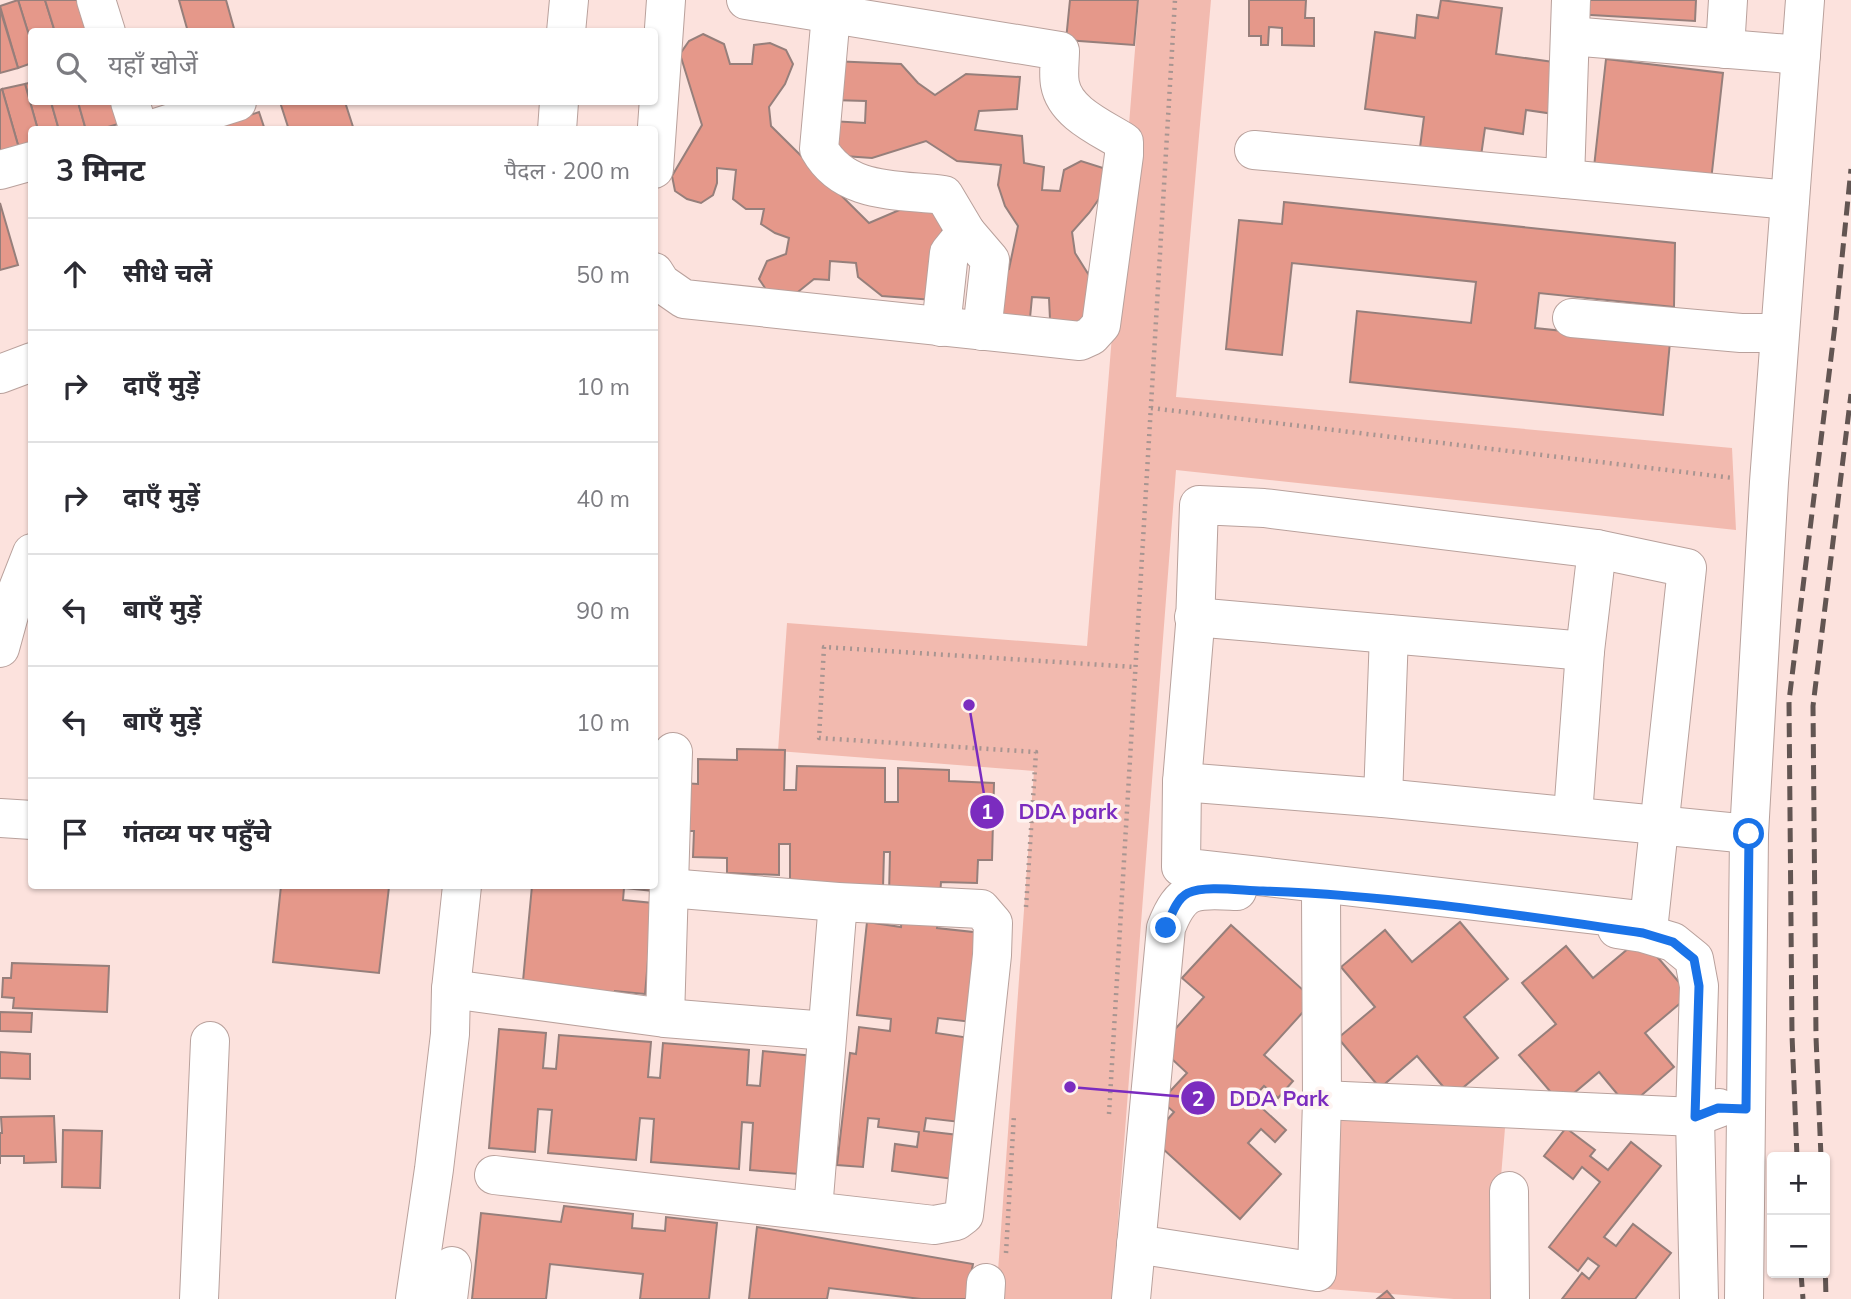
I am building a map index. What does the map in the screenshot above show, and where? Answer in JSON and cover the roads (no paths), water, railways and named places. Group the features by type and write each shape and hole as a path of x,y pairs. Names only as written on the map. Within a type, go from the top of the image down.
{"street":[{"path":"96,0 105,28"},
{"path":"657,126 666,0"},
{"path":"658,278 684,299 941,327 1080,341 1091,336 1101,325 1124,142 1089,121 1071,105 1060,86 1060,51 912,14 831,14 747,0"},
{"path":"1725,49 1728,0"},
{"path":"1744,1299 1749,834 1779,333 1805,0"},
{"path":"831,14 819,149 827,163 843,177 859,185 944,195 966,232 990,260 982,331"},
{"path":"1564,179 1570,18 1725,49 1801,55"},
{"path":"131,105 138,126"},
{"path":"162,126 228,105"},
{"path":"1254,150 1790,200"},
{"path":"0,170 28,162"},
{"path":"941,327 949,253 966,232"},
{"path":"1572,318 1741,333 1779,333"},
{"path":"0,374 28,364"},
{"path":"1199,505 1264,508 1597,550 1687,568 1649,922 1181,867 1182,782 1194,617 1199,505"},
{"path":"0,556 28,538"},
{"path":"1573,816 1597,550"},
{"path":"0,648 12,604 28,564"},
{"path":"1194,617 1586,651"},
{"path":"1384,798 1389,634"},
{"path":"665,1018 673,752"},
{"path":"1182,782 1384,798 1749,834"},
{"path":"0,818 28,820"},
{"path":"494,1175 934,1225 956,1221 964,1215 992,955 993,923 981,909 838,902 669,888"},
{"path":"415,1299 450,1034 451,989 462,889"},
{"path":"1131,1299 1166,928 1174,908 1188,893 1211,890 1321,893 1455,906 1616,929 1643,933 1673,942 1694,959 1699,986 1695,1117 1699,1299"},
{"path":"1136,1244 1316,1286 1322,1100 1321,893"},
{"path":"813,1210 838,902"},
{"path":"451,989 665,1018 827,1031"},
{"path":"199,1299 210,1041"},
{"path":"1322,1100 1695,1117 1718,1108 1746,1109"},
{"path":"1509,1191 1510,1299"}],"railway":[{"path":"1797,1152 1792,1035 1789,701 1836,317 1851,169"},
{"path":"1821,1152 1816,1037 1813,706 1851,394"},
{"path":"1801,1278 1803,1299"},
{"path":"1826,1278 1826,1299"}],"place":[{"name":"DDA park","path":"969,705"},
{"name":"DDA Park","path":"1070,1087"}]}
